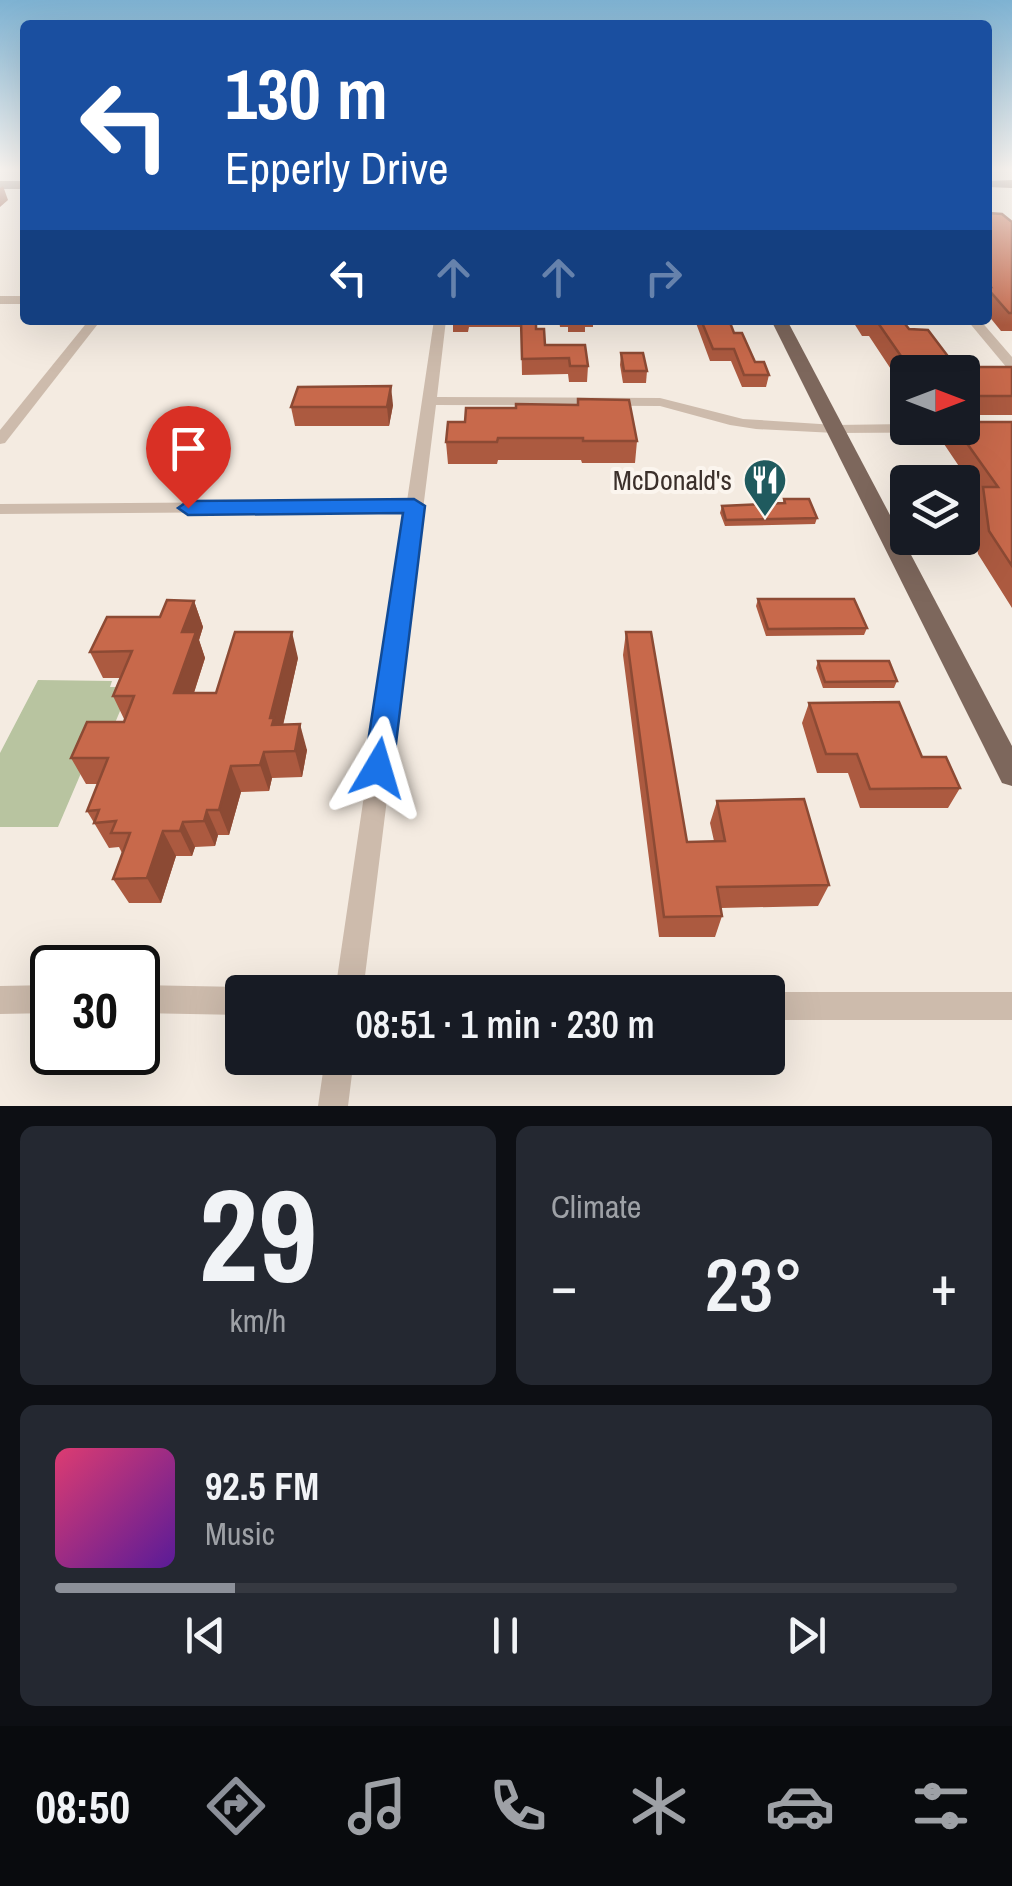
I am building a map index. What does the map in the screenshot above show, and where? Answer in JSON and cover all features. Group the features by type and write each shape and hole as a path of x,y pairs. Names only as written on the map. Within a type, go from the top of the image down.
{"main road":[{"path":"783,325 1012,774"}],"street":[{"path":"0,440 91,325"},
{"path":"351,975 439,325"},
{"path":"977,325 1012,365"},
{"path":"430,401 660,402 680,404 730,421 835,429 890,428"},
{"path":"980,428 1012,428"},
{"path":"0,510 414,506"},
{"path":"160,999 225,1000"},
{"path":"0,1000 30,1000"},
{"path":"785,1006 1012,1006"},
{"path":"333,1106 338,1075"}],"green space":[{"path":"38,680 112,681 110,687 130,687 115,723 93,745 58,827 0,827 0,753"}],"building":[{"path":"992,222 1012,222 1009,313 992,294"},
{"path":"521,325 536,325 536,329 544,329 545,345 585,345 588,366 570,366 569,358 522,359"},
{"path":"703,325 731,325 734,333 742,333 755,362 764,362 769,375 744,375 734,349 713,349"},
{"path":"879,325 906,325 909,329 928,330 947,355 900,355"},
{"path":"621,353 643,353 647,371 624,371"},
{"path":"980,367 1012,367 1012,396 980,396"},
{"path":"391,386 387,407 291,407 298,387"},
{"path":"578,399 629,400 637,441 498,438 497,442 446,442 448,422 465,422 466,408 578,405"},
{"path":"980,422 1012,422 1012,566 989,531 983,487 998,487 968,445 980,445"},
{"name":"McDonald's","path":"784,499 809,499 817,518 726,520 722,506 785,503"},
{"path":"758,599 854,599 867,628 768,629"},
{"path":"167,600 194,601 182,632 196,632 174,693 216,693 235,632 292,632 270,718 274,718 272,725 300,724 295,751 264,752 260,765 231,766 219,810 207,810 204,821 183,822 180,831 163,831 147,878 113,879 130,833 111,833 116,821 94,823 99,810 87,811 108,758 71,758 87,722 124,722 134,696 113,696 132,651 90,652 107,617 160,617"},
{"path":"626,632 651,632 687,842 725,841 717,801 804,799 829,885 717,887 722,916 664,917"},
{"path":"818,661 889,661 897,681 825,682"},
{"path":"899,702 922,757 946,757 960,788 870,789 857,754 826,754 809,703"}],"place":[{"name":"McDonald's","path":"765,518"}],"route":[{"path":"188,508 414,506 378,768"}]}
